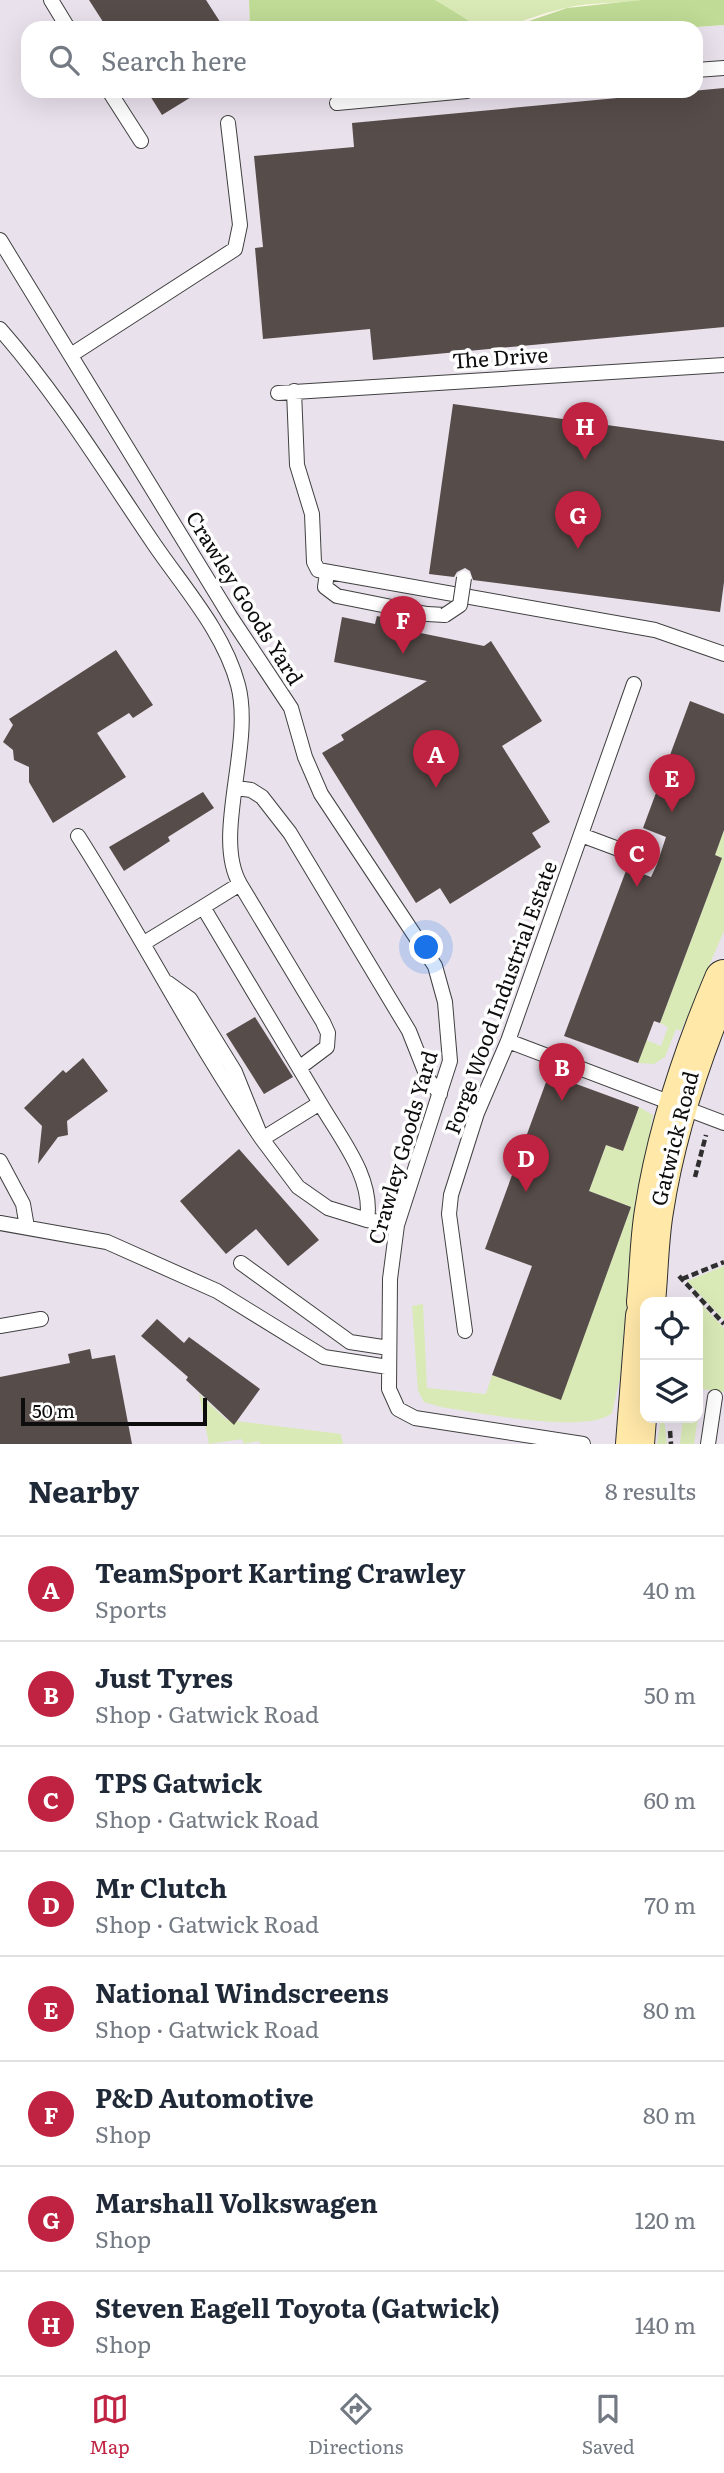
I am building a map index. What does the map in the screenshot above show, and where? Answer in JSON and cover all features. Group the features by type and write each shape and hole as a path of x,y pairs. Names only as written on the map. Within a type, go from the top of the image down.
{"street":[{"name":"Gatwick Road","path":"661,1293 654,1213 705,1116 724,979"},
{"path":"635,1444 642,1360"}],"lane":[{"path":"51,0 64,21"},
{"path":"703,70 724,68"},
{"path":"113,98 141,141"},
{"path":"337,103 391,98"},
{"path":"71,355 235,249 240,225 228,123"},
{"name":"Crawley Goods Yard","path":"0,240 291,708 305,757 321,794 435,966 443,989 451,1045 450,1061 397,1225 391,1272 388,1348 391,1398 407,1416 583,1444"},
{"path":"0,329 46,388 185,587 220,642 240,693 242,737 230,855 240,884 326,1027 327,1047 299,1069"},
{"name":"The Drive","path":"278,393 724,365"},
{"path":"294,391 298,465 312,514 314,562 318,569 327,573 655,630 724,654"},
{"path":"327,573 325,587 337,596 427,614 445,615 460,605 464,578"},
{"name":"Forge Wood Industrial Estate","path":"465,1331 449,1202 481,1100 509,1041 635,684"},
{"path":"236,788 251,790 262,797 290,833 409,1031 428,1079 440,1094"},
{"path":"581,835 648,860"},
{"path":"78,836 144,943 222,1081 262,1139 305,1193 336,1212 397,1225"},
{"path":"144,943 240,884"},
{"path":"202,907 320,1103 366,1187 368,1220"},
{"path":"509,1041 705,1116"},
{"path":"262,1139 320,1103"},
{"path":"0,1161 23,1204 27,1227"},
{"path":"0,1223 107,1242 217,1291 324,1357 388,1367"},
{"path":"241,1262 350,1342 388,1348"},
{"path":"0,1326 41,1319"},
{"path":"708,1444 715,1397"}],"path":[{"path":"694,1182 705,1116"},
{"path":"682,1279 724,1262"},
{"path":"661,1293 676,1273 724,1324"}],"shaded area":[{"path":"0,0 249,0 250,21 21,21 21,98 703,98 703,27 724,25 724,1444 0,1444"}],"green space":[{"path":"249,0 435,0 469,21 250,21"},
{"path":"435,0 641,0 575,6 521,21 472,21"},
{"path":"641,0 724,0 724,25 703,27 703,21 529,21 567,8"},
{"path":"724,830 724,931 681,1031 676,1029 665,1057 654,1064 638,1063 646,1040 661,1046 668,1027 660,1023 722,858 715,855"},
{"path":"639,1107 653,1115 636,1211 620,1378 612,1413 599,1419 557,1422 479,1413 424,1402 418,1391 412,1306 423,1304 427,1388 486,1394 492,1375 561,1399 631,1207 589,1191 606,1145 623,1151"},
{"path":"724,1266 724,1320 703,1297 687,1281"},
{"path":"703,1306 724,1328 724,1392 703,1389"},
{"path":"199,1394 227,1420 341,1434 343,1444 260,1444 259,1441 244,1444 242,1439 209,1444"},
{"path":"660,1423 665,1423 667,1444 657,1444"},
{"path":"682,1423 697,1423 694,1444 680,1444"}],"building":[{"path":"89,0 206,0 220,21 102,21"},
{"path":"724,88 724,327 373,360 370,329 263,339 255,248 263,247 254,156 354,147 352,123 618,98 703,98 703,90"},
{"path":"151,98 190,98 162,115"},
{"path":"453,404 724,441 724,582 720,612 473,580 470,571 465,568 454,577 429,574"},
{"path":"377,616 407,623 406,630 484,646 491,641 542,721 502,746 550,822 532,833 541,847 450,904 440,888 416,903 322,753 344,740 341,735 427,681 334,662 342,617 375,624"},
{"path":"116,650 153,705 133,718 129,713 97,733 126,777 53,823 29,782 29,767 14,760 13,750 3,742 13,725 9,719"},
{"path":"690,701 724,714 724,830 715,855 722,858 660,1023 654,1021 638,1063 564,1036 627,868 651,877 657,864 666,837 643,828"},
{"path":"203,792 214,808 168,837 170,841 124,871 109,847"},
{"path":"255,1017 293,1077 264,1094 226,1034"},
{"path":"83,1058 108,1091 67,1121 68,1135 58,1137 38,1164 42,1126 24,1108 63,1070 66,1073"},
{"path":"549,1074 639,1107 623,1151 606,1145 589,1191 631,1207 561,1400 492,1375 532,1266 485,1249"},
{"path":"239,1149 319,1240 288,1266 256,1229 226,1254 180,1201"},
{"path":"157,1319 184,1343 189,1337 260,1389 234,1425 186,1380 188,1377 141,1336"},
{"path":"90,1349 92,1359 115,1355 132,1444 0,1444 0,1377 70,1363 68,1354"}],"place":[{"name":"Steven Eagell Toyota (Gatwick)","path":"585,460"},
{"name":"Marshall Volkswagen","path":"578,549"},
{"name":"P&D Automotive","path":"403,654"},
{"name":"TeamSport Karting Crawley","path":"436,788"},
{"name":"National Windscreens","path":"672,812"},
{"name":"TPS Gatwick","path":"637,887"},
{"name":"Just Tyres","path":"562,1101"},
{"name":"Mr Clutch","path":"526,1192"}]}
